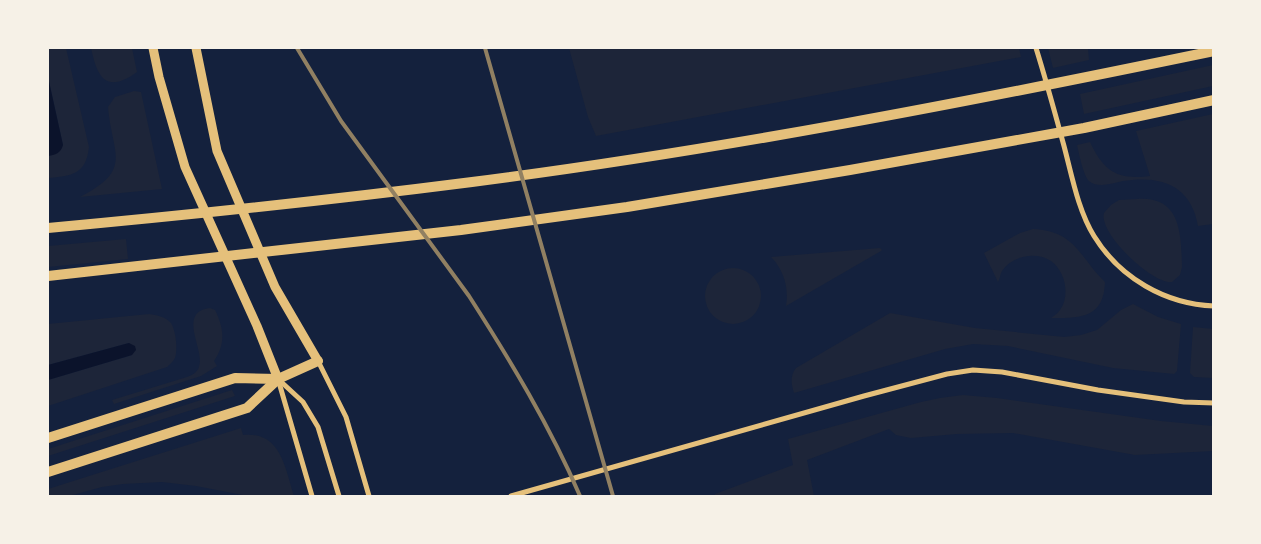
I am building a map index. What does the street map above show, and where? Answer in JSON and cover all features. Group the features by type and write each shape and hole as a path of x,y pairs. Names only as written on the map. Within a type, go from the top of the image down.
{"main road":[{"path":"48,228 127,221 472,182 614,161 845,123 1214,51"},
{"path":"48,276 461,230 627,207 850,170 1084,128 1214,100"},
{"path":"48,472 247,408 278,378 318,361"},
{"path":"48,438 234,378 278,378"}],"street":[{"path":"153,48 159,77 185,167 278,378 312,496"},
{"path":"196,48 218,151 275,286 318,361 346,417 370,496"},
{"path":"1036,48 1086,219 1106,253 1132,278 1167,298 1194,305 1214,306"},
{"path":"511,496 864,396 946,374 973,370 1002,372 1107,391 1184,402 1214,403"},
{"path":"278,378 303,402 318,427 339,496"}],"shaded area":[{"path":"48,48 66,48 89,147 85,163 81,169 70,175 48,178 48,156 52,155 63,145 48,77"},
{"path":"91,48 132,48 137,72 117,82 110,82 104,79 96,67"},
{"path":"569,48 1019,48 1021,57 596,136 588,117"},
{"path":"1048,48 1088,48 1089,60 1053,68"},
{"path":"1213,65 1213,86 1084,114 1080,94"},
{"path":"48,77 63,145 57,153 48,156"},
{"path":"134,91 141,92 162,189 80,197 108,178 114,169 116,160 115,149 108,107 115,97"},
{"path":"1213,114 1213,224 1198,226 1189,201 1181,192 1162,182 1137,180 1097,185 1089,181 1085,174 1077,145 1090,142 1101,161 1113,172 1129,177 1150,176 1136,131"},
{"path":"1119,200 1152,200 1162,204 1170,210 1176,219 1181,242 1182,267 1180,275 1172,282 1163,281 1141,267 1118,244 1109,233 1104,222 1104,213 1111,205"},
{"path":"1033,229 1047,231 1068,240 1105,282 1104,294 1095,310 1088,314 1071,318 1051,318 1059,311 1063,304 1066,291 1060,271 1051,261 1045,258 1032,256 1012,262 1002,271 998,282 984,253 1020,233"},
{"path":"126,239 128,259 48,267 48,246"},
{"path":"880,248 881,251 786,306 786,286 782,273 771,257"},
{"path":"733,268 744,270 753,276 759,285 761,296 759,307 753,316 744,322 733,324 722,322 713,316 707,307 705,296 707,285 713,276 722,270"},
{"path":"1133,304 1158,317 1181,324 1177,371 1174,374 1113,368 1008,346 973,344 945,349 794,393 792,377 796,368 890,313 975,328 1064,337 1081,335 1097,330 1121,310"},
{"path":"210,308 215,310 222,330 222,342 214,361 217,366 201,376 114,404 112,400 187,377 196,372 200,360 193,324 195,317 200,311"},
{"path":"149,314 164,318 173,326 176,355 167,367 48,406 48,380 132,355 129,343 48,365 48,324"},
{"path":"1193,327 1213,329 1213,378 1194,377 1190,373"},
{"path":"129,343 135,346 136,350 132,355 48,380 48,365"},
{"path":"232,390 235,396 48,456 48,449"},
{"path":"963,395 1213,426 1213,451 1135,455 1013,433 957,434 911,438 896,435 889,429 807,460 814,496 715,496 715,494 793,465 788,439 921,402"},
{"path":"241,428 243,435 256,435 266,439 273,445 284,463 294,496 248,496 196,486 162,482 123,484 102,487 69,496 48,496 48,489"}],"railway":[{"path":"297,48 341,121 469,296 543,419 580,496"},
{"path":"485,48 613,496"}]}
